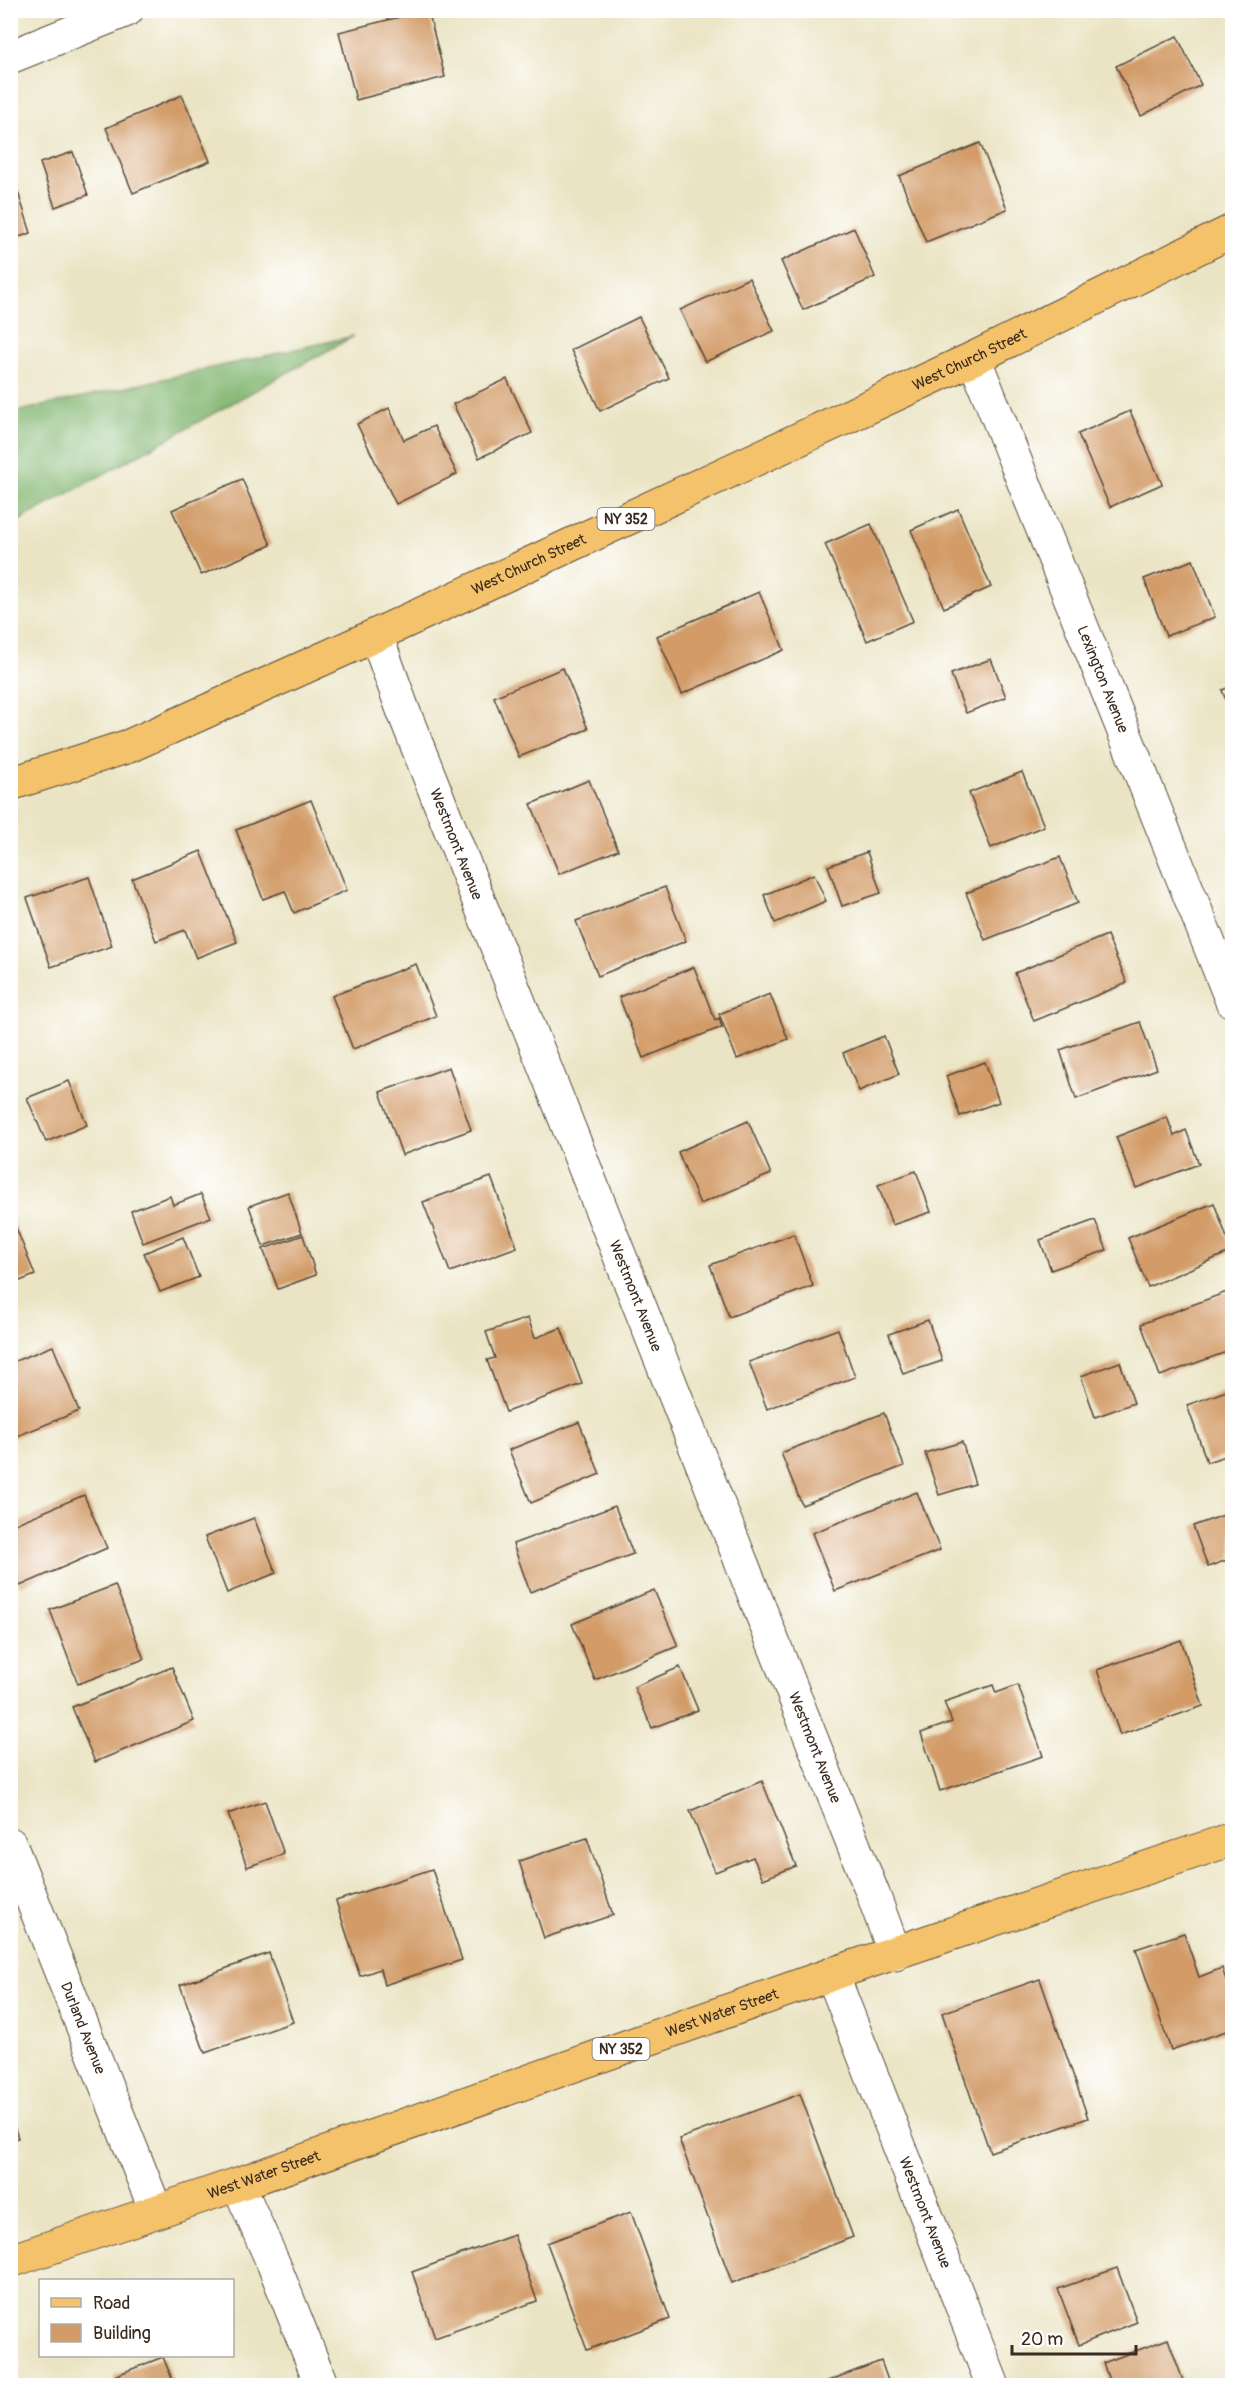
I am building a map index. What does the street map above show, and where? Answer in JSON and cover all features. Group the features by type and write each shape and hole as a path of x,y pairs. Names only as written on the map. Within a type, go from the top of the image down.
{"main road":[{"name":"West Church Street","path":"10,784 129,746 376,635 974,358 1233,231"},
{"name":"West Water Street","path":"10,2260 238,2184 832,1974 1233,1839"}],"street":[{"path":"10,57 127,10"},
{"name":"Lexington Avenue","path":"974,358 1233,1001"},
{"name":"Westmont Avenue","path":"376,635 403,710 869,1883 895,1954"},
{"name":"Durland Avenue","path":"10,1844 156,2211"},
{"name":"Westmont Avenue","path":"832,1974 993,2385"},
{"path":"238,2184 274,2265 322,2385"}],"green space":[{"path":"354,336 11,525 11,413"}],"building":[{"path":"428,10 445,77 356,100 339,32"},
{"path":"1177,36 1201,85 1141,116 1116,66"},
{"path":"182,95 210,161 133,193 106,128"},
{"path":"980,143 1007,209 926,242 899,176"},
{"path":"73,152 88,195 55,207 40,163"},
{"path":"10,171 31,233 10,240"},
{"path":"854,228 875,277 803,310 781,261"},
{"path":"749,278 774,331 705,362 680,310"},
{"path":"639,317 669,378 600,411 571,350"},
{"path":"507,379 532,433 479,458 453,404"},
{"path":"389,408 404,440 434,426 457,474 396,504 357,424"},
{"path":"1130,411 1162,484 1110,507 1078,434"},
{"path":"242,479 271,545 201,575 172,510"},
{"path":"958,509 991,587 944,608 911,530"},
{"path":"871,524 913,621 867,641 825,544"},
{"path":"1193,560 1215,617 1166,636 1144,579"},
{"path":"759,592 784,650 682,694 657,636"},
{"path":"991,659 1006,697 966,713 951,674"},
{"path":"563,668 588,729 519,757 494,697"},
{"path":"1232,686 1232,717 1222,690"},
{"path":"1022,772 1044,826 991,848 969,793"},
{"path":"589,780 618,850 559,874 531,804"},
{"path":"311,800 347,890 294,913 285,891 263,899 236,830"},
{"path":"201,851 237,942 196,958 185,930 156,941 132,879"},
{"path":"867,852 881,893 842,906 828,866"},
{"path":"1060,857 1078,903 985,940 966,893"},
{"path":"814,874 826,901 775,923 764,895"},
{"path":"89,877 112,946 51,967 27,898"},
{"path":"665,887 686,941 598,976 576,921"},
{"path":"1107,935 1127,983 1034,1021 1015,973"},
{"path":"416,964 436,1016 353,1049 332,996"},
{"path":"694,967 715,1020 719,1018 722,1027 643,1058 619,997"},
{"path":"770,994 788,1039 737,1059 719,1014"},
{"path":"1140,1022 1157,1069 1076,1099 1060,1050"},
{"path":"884,1036 899,1074 859,1091 843,1053"},
{"path":"985,1062 999,1102 960,1116 946,1076"},
{"path":"449,1067 471,1130 402,1155 380,1092"},
{"path":"69,1081 87,1125 46,1142 27,1098"},
{"path":"1167,1117 1174,1136 1186,1130 1199,1164 1136,1188 1116,1137"},
{"path":"748,1121 771,1174 700,1204 678,1152"},
{"path":"916,1171 931,1212 892,1225 878,1185"},
{"path":"491,1177 517,1247 450,1272 423,1202"},
{"path":"288,1192 302,1233 263,1246 249,1206"},
{"path":"201,1194 211,1217 143,1243 131,1211 170,1196 173,1205"},
{"path":"1214,1203 1232,1251 1148,1287 1128,1238"},
{"path":"13,1220 35,1275 10,1285 10,1221"},
{"path":"1095,1220 1107,1250 1051,1270 1040,1240"},
{"path":"794,1234 813,1286 729,1317 710,1265"},
{"path":"303,1235 316,1275 278,1289 263,1249"},
{"path":"183,1237 199,1277 160,1292 144,1253"},
{"path":"1232,1290 1232,1350 1160,1376 1141,1324"},
{"path":"528,1318 535,1338 561,1328 582,1384 506,1412 487,1360 495,1358 486,1332"},
{"path":"928,1320 942,1361 903,1374 889,1334"},
{"path":"838,1329 855,1377 767,1409 749,1362"},
{"path":"53,1346 79,1411 10,1439 10,1363"},
{"path":"1120,1362 1134,1403 1095,1417 1081,1376"},
{"path":"1232,1389 1232,1454 1207,1462 1187,1405"},
{"path":"884,1413 904,1466 802,1505 781,1453"},
{"path":"579,1422 600,1474 531,1503 509,1450"},
{"path":"962,1442 975,1484 939,1495 925,1453"},
{"path":"917,1492 940,1550 835,1591 812,1533"},
{"path":"84,1495 107,1548 20,1586 10,1563 10,1526"},
{"path":"615,1506 633,1554 530,1592 513,1544"},
{"path":"1232,1512 1232,1558 1208,1567 1193,1526"},
{"path":"254,1518 276,1573 227,1593 205,1537"},
{"path":"115,1585 144,1659 78,1684 50,1610"},
{"path":"654,1590 678,1646 595,1680 572,1624"},
{"path":"1181,1640 1203,1706 1120,1735 1097,1670"},
{"path":"172,1667 194,1721 95,1762 72,1707"},
{"path":"680,1667 698,1710 652,1728 634,1687"},
{"path":"993,1685 996,1693 1018,1685 1043,1756 940,1791 921,1733 952,1722 944,1702"},
{"path":"762,1781 796,1866 763,1879 753,1857 715,1872 690,1811"},
{"path":"265,1801 284,1854 247,1867 228,1814"},
{"path":"587,1838 613,1915 544,1938 519,1861"},
{"path":"432,1869 462,1960 384,1985 380,1969 360,1976 336,1901"},
{"path":"1184,1933 1199,1977 1222,1968 1232,1998 1232,2029 1171,2050 1136,1949"},
{"path":"269,1953 293,2022 205,2053 180,1985"},
{"path":"1040,1979 1088,2118 990,2152 942,2013"},
{"path":"800,2094 853,2237 732,2283 679,2139"},
{"path":"10,2117 18,2138 10,2140"},
{"path":"631,2212 670,2319 587,2350 547,2243"},
{"path":"514,2235 537,2301 435,2338 412,2272"},
{"path":"1117,2268 1137,2322 1079,2345 1058,2289"},
{"path":"1168,2339 1185,2386 1111,2386 1103,2363"},
{"path":"163,2357 175,2386 117,2386 114,2376"},
{"path":"881,2361 890,2386 817,2386 817,2385"}]}
